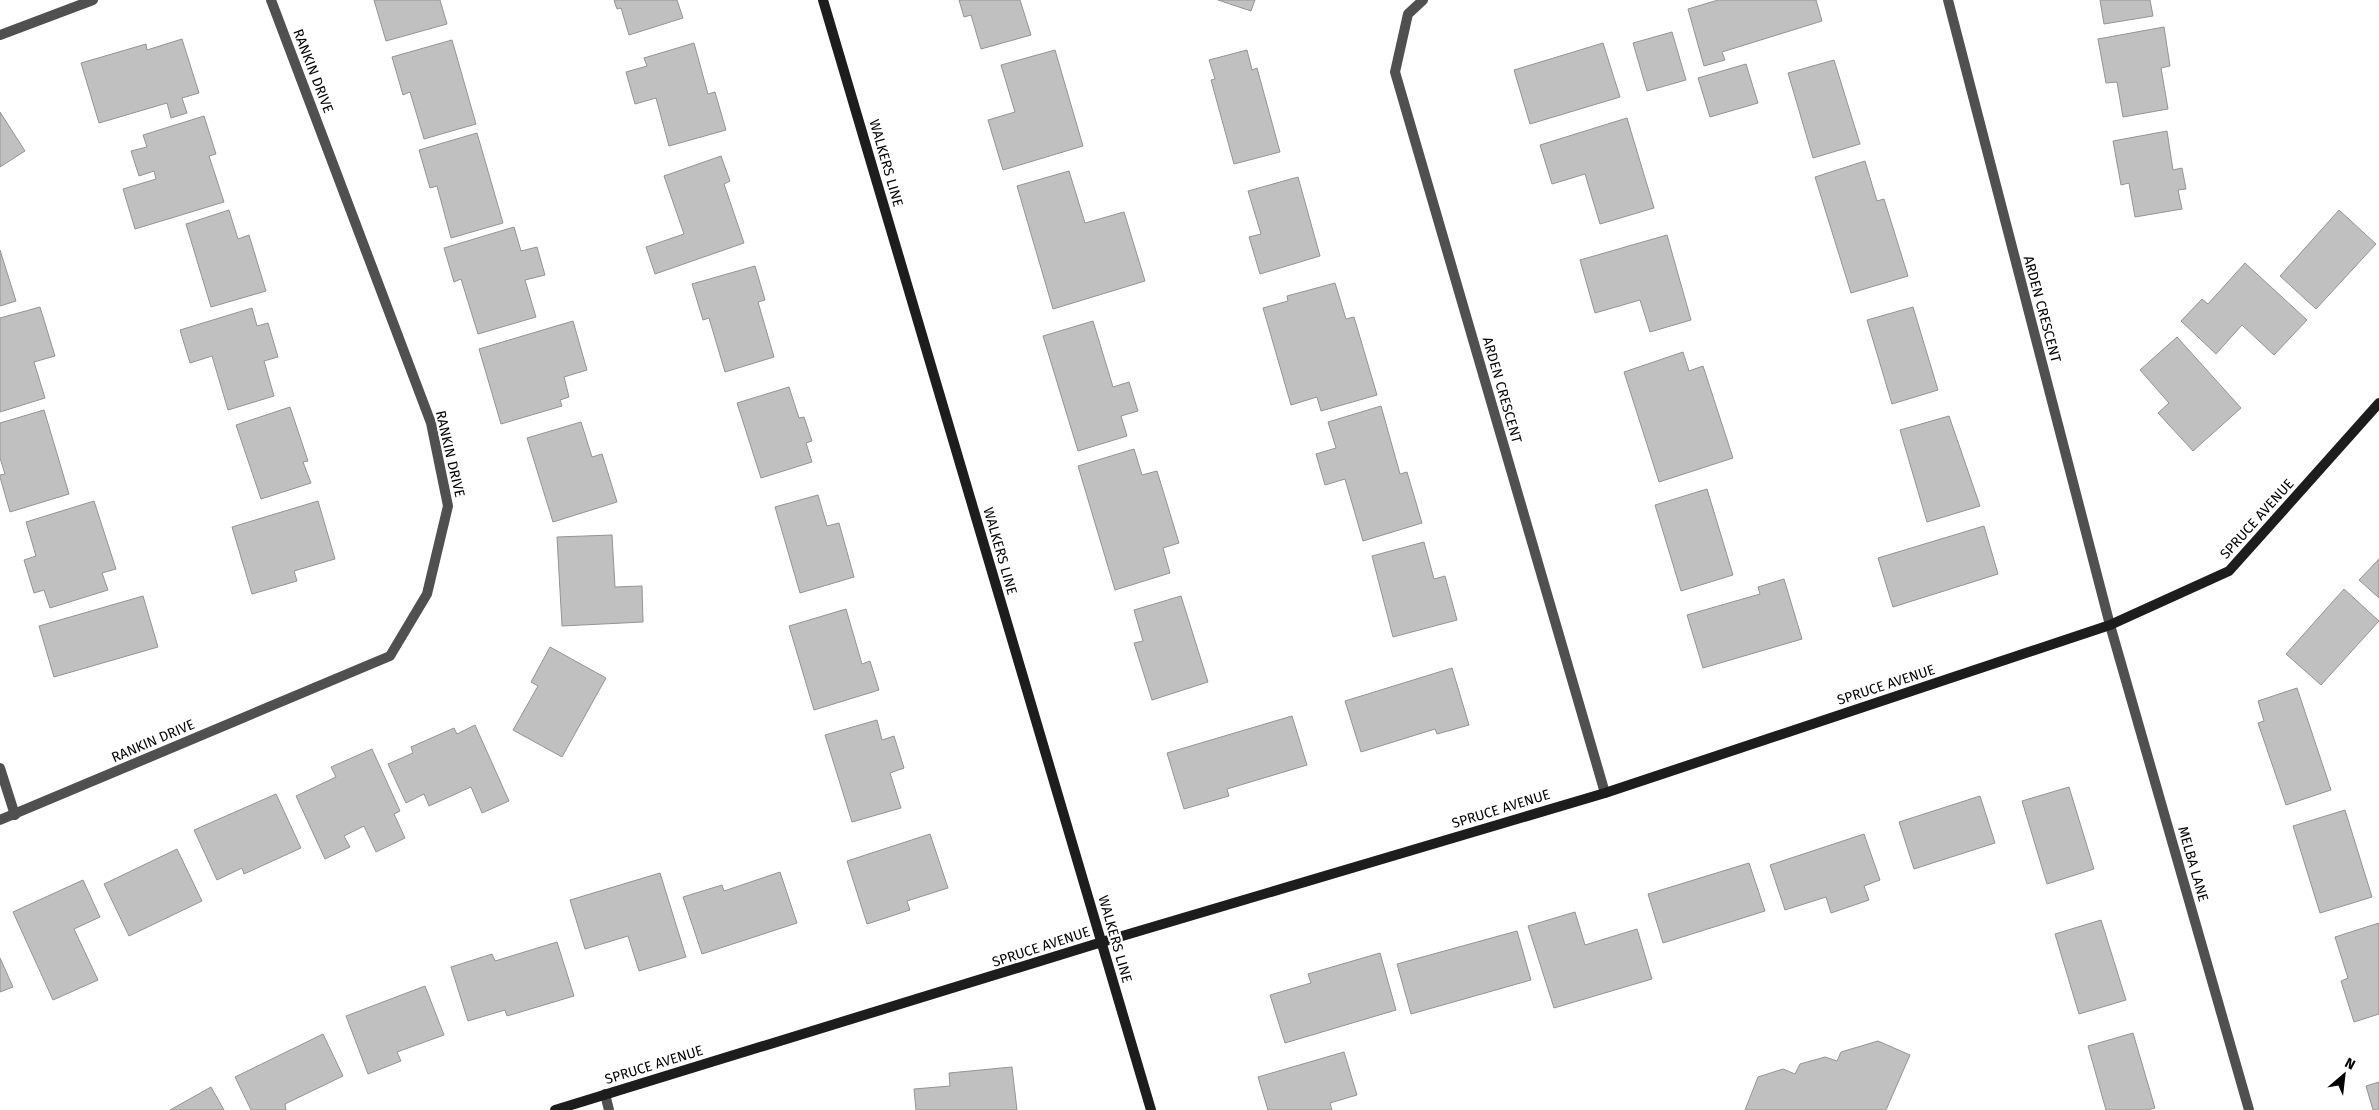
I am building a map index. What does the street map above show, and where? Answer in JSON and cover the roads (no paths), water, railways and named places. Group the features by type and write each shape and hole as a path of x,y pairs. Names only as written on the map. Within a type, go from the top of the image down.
{"street":[{"path":"0,35 94,0"},
{"name":"RANKIN DRIVE","path":"0,820 390,656 427,594 448,506 431,423 271,0"},
{"name":"WALKERS LINE","path":"823,0 1151,1110"},
{"name":"ARDEN CRESCENT","path":"1423,0 1408,14 1395,72 1605,792"},
{"name":"ARDEN CRESCENT","path":"1948,0 2110,625"},
{"name":"SPRUCE AVENUE","path":"555,1110 1102,942 1605,792 2110,625 2229,572 2379,403"},
{"name":"MELBA LANE","path":"2110,625 2249,1110"},
{"path":"0,768 15,815"},
{"path":"605,1094 609,1110"}]}
